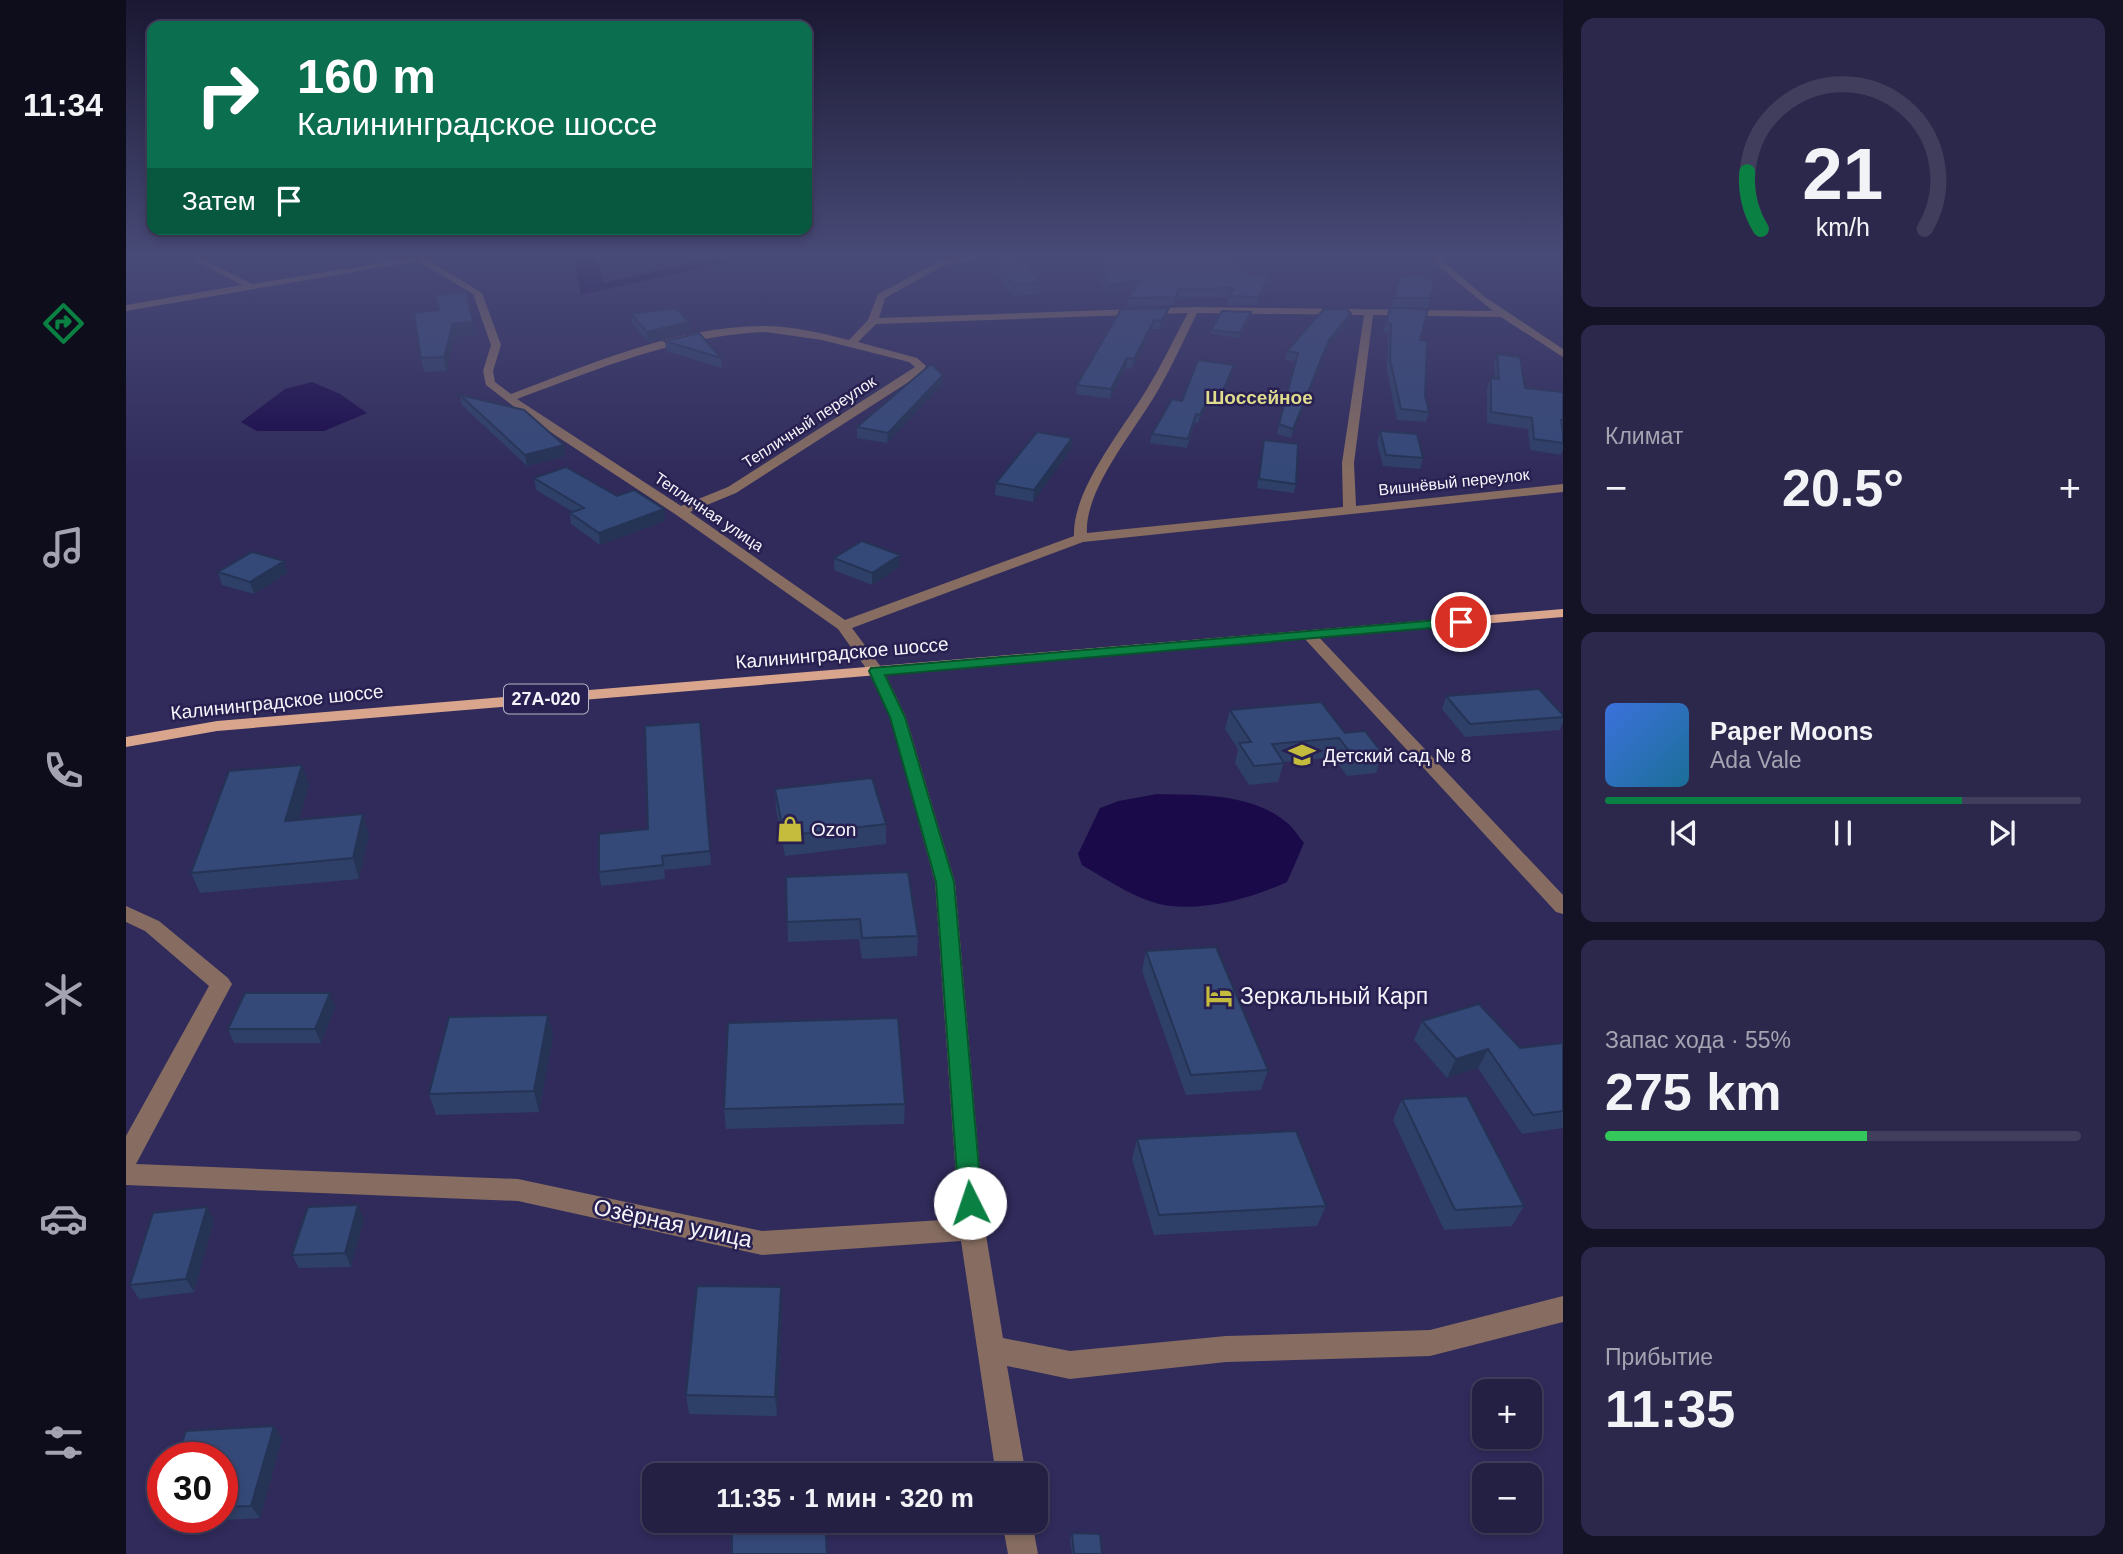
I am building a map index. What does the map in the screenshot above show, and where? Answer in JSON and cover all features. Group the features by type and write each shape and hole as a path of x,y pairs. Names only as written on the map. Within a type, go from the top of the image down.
{"main road":[{"name":"Калининградское шоссе","path":"126,742 217,726 1563,613"}],"street":[{"name":"Тепличная улица","path":"490,328 496,345 488,371 490,383 530,414 680,511 843,626 876,671 898,717 945,882 972,1229"},
{"path":"509,398 612,360 708,335 764,329 851,343 866,328"},
{"path":"1081,538 1080,522 1086,497 1155,386 1185,328"},
{"path":"1350,511 1348,463 1367,328"},
{"path":"1523,328 1563,354"},
{"name":"Тепличный переулок","path":"680,511 732,490 917,372 921,366 913,360 851,343"},
{"name":"Вишнёвый переулок","path":"843,626 1081,538 1563,488"},
{"path":"1309,635 1563,907"},
{"path":"126,913 152,926 221,984 126,1159"},
{"name":"Озёрная улица","path":"126,1174 518,1190 762,1243 972,1229"},
{"path":"972,1229 1008,1463"},
{"path":"991,1349 1070,1365 1226,1349 1430,1343 1563,1310"},
{"path":"1019,1533 1023,1554"}],"shaded area":[{"path":"312,382 340,394 367,413 324,431 257,431 241,422 285,389"},
{"path":"1157,794 1241,801 1272,813 1289,824 1304,843 1287,882 1230,902 1170,906 1135,895 1082,865 1078,854 1100,808 1119,801"}],"building":[{"path":"416,328 452,328 444,357 421,358"},
{"path":"643,328 666,328 647,332"},
{"path":"1110,328 1150,328 1134,359 1127,358 1111,389 1077,385"},
{"path":"1212,328 1243,328 1240,333 1211,330"},
{"path":"1308,328 1339,328 1329,340 1293,429 1279,424 1298,353 1287,351"},
{"path":"1391,328 1423,328 1420,340 1427,341 1425,396 1429,412 1401,409 1390,360"},
{"path":"699,333 721,358 665,341"},
{"path":"1497,354 1520,357 1525,388 1563,392 1563,443 1534,439 1532,418 1491,412 1491,378 1499,379"},
{"path":"1198,360 1234,365 1219,400 1208,399 1200,415 1196,414 1188,439 1152,434 1172,399 1182,401"},
{"path":"931,364 943,375 888,433 857,427"},
{"path":"460,395 524,410 564,445 525,455"},
{"path":"1380,431 1417,434 1423,458 1386,455"},
{"path":"1037,432 1072,438 1034,490 996,483"},
{"path":"1264,440 1298,444 1296,484 1259,479"},
{"path":"566,467 617,496 634,490 664,509 599,533 570,513 584,508 534,478"},
{"path":"862,541 900,555 872,573 834,558"},
{"path":"252,552 284,561 250,582 218,572"},
{"path":"1539,689 1563,717 1470,724 1446,696"},
{"path":"1321,702 1345,733 1365,731 1382,753 1353,756 1339,738 1272,744 1284,763 1254,766 1239,743 1251,742 1230,710"},
{"path":"700,722 710,851 662,856 663,865 599,872 599,834 648,829 645,726"},
{"path":"302,765 285,821 363,814 353,858 191,873 229,771"},
{"path":"872,778 886,824 784,836 775,789"},
{"path":"908,872 918,936 862,938 860,919 787,922 786,877"},
{"path":"1216,947 1268,1070 1191,1075 1146,951"},
{"path":"245,993 330,993 315,1029 228,1029"},
{"path":"1479,1004 1520,1048 1563,1043 1563,1111 1533,1115 1488,1049 1456,1059 1422,1021"},
{"path":"548,1015 534,1091 429,1094 449,1017"},
{"path":"898,1018 905,1104 724,1109 728,1023"},
{"path":"1467,1096 1524,1206 1455,1210 1402,1099"},
{"path":"1296,1131 1326,1206 1159,1215 1137,1139"},
{"path":"358,1205 345,1253 292,1255 308,1207"},
{"path":"207,1207 186,1279 130,1285 153,1213"},
{"path":"697,1286 781,1287 775,1397 686,1395"},
{"path":"274,1426 251,1506 238,1506 238,1442 182,1442 186,1431"},
{"path":"732,1533 826,1533 827,1554 732,1554"},
{"path":"1072,1533 1100,1534 1102,1554 1074,1554"}],"place":[{"name":"Детский сад № 8","path":"1302,755"},
{"name":"Ozon","path":"790,829"},
{"name":"Зеркальный Карп","path":"1219,996"}],"district":[{"name":"Шоссейное","path":"1259,397"}],"route":[{"path":"970,1203 945,882 898,717 876,671 1461,622"}]}
